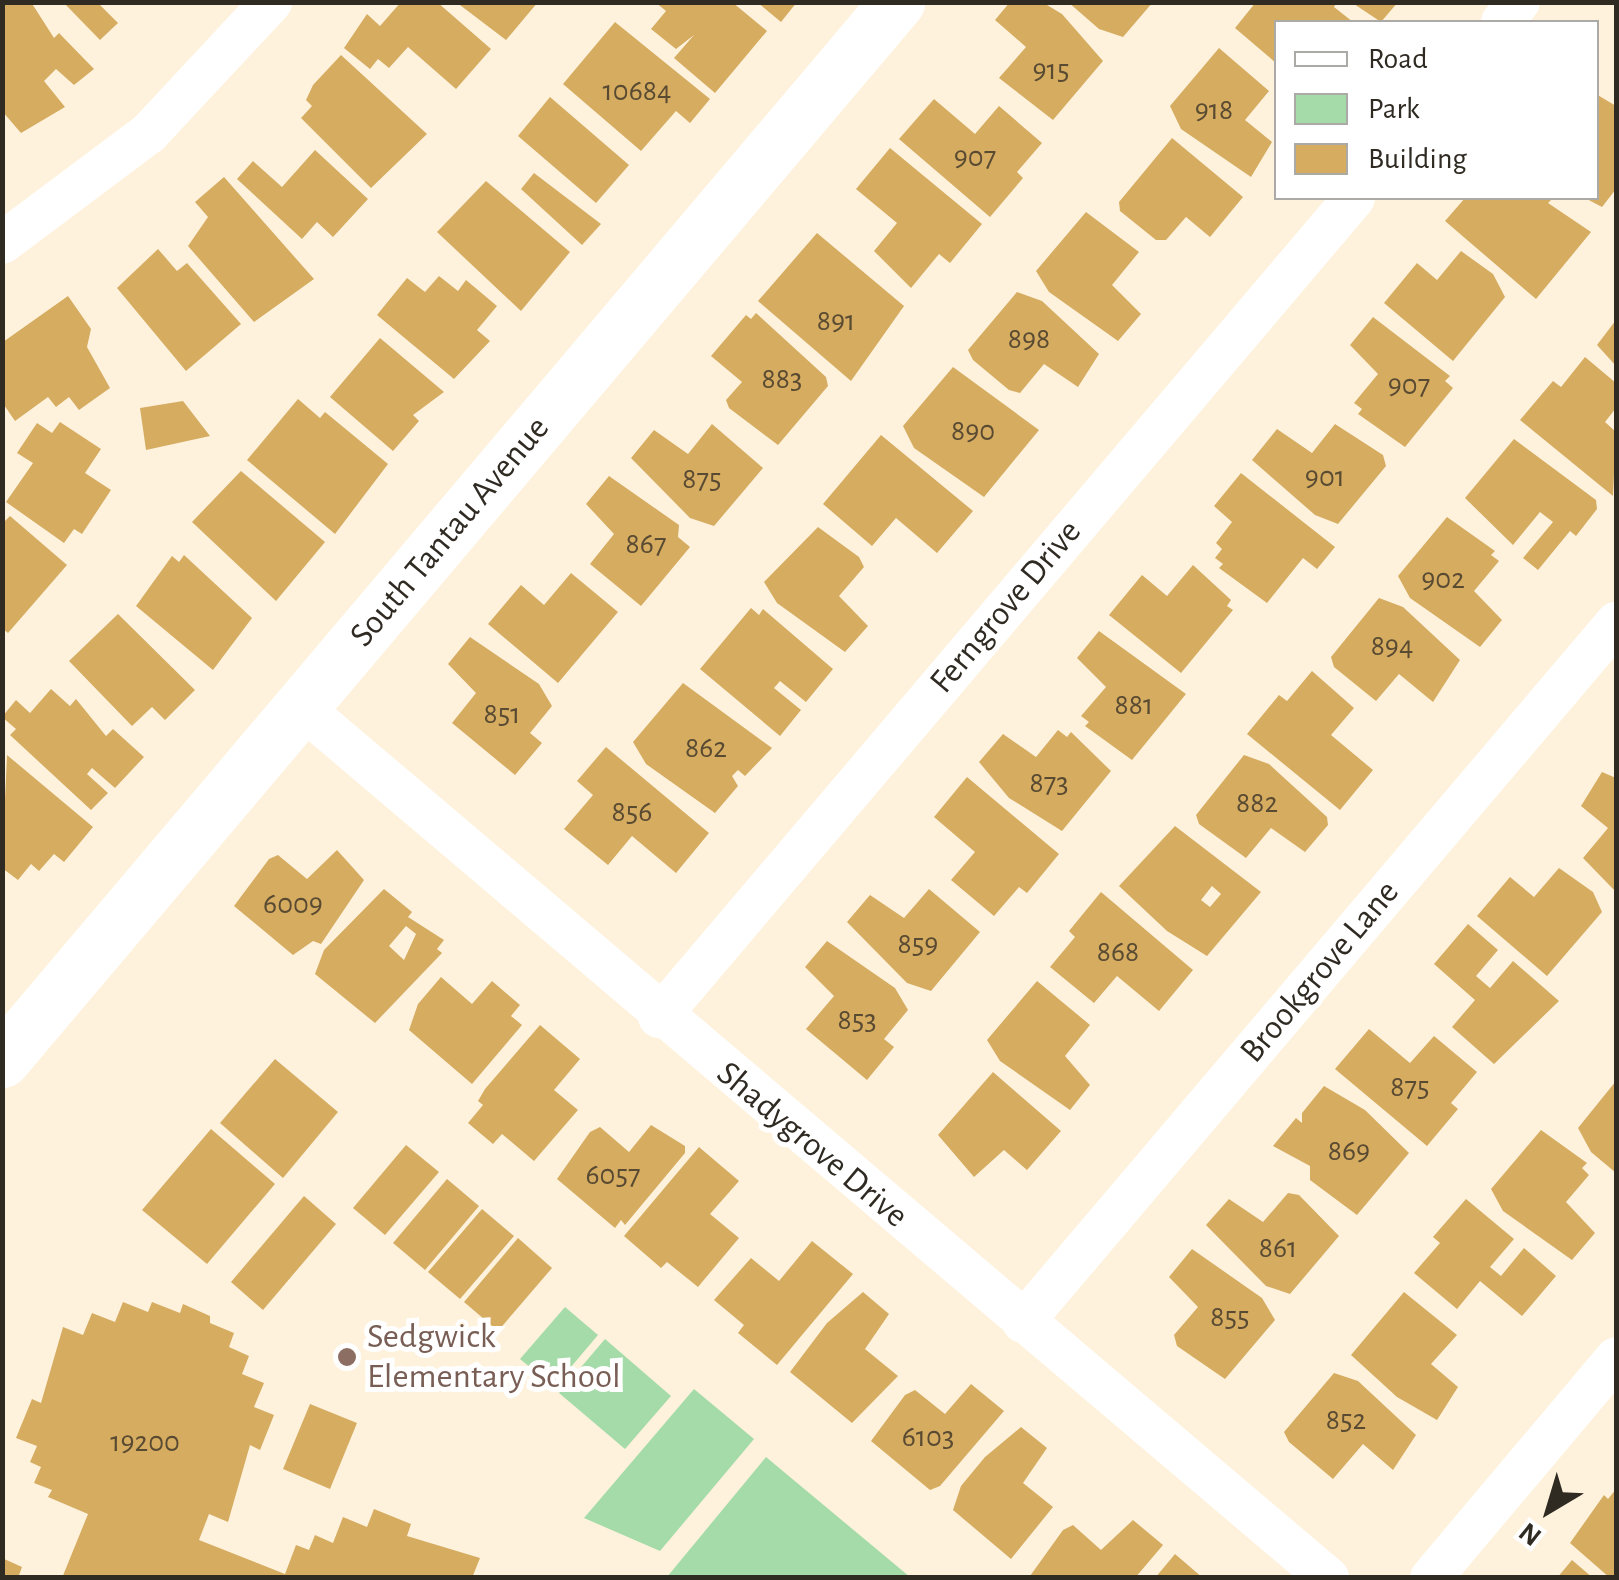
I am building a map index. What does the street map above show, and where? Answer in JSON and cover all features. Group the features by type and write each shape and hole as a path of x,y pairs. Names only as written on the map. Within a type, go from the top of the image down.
{"street":[{"path":"2,243 149,133 271,2"},
{"name":"South Tantau Avenue","path":"2,1060 897,2"},
{"name":"Ferngrove Drive","path":"659,1017 1352,200"},
{"name":"Brookgrove Lane","path":"1023,1322 1616,623"},
{"name":"Shadygrove Drive","path":"301,708 659,1017 1328,1578"},
{"path":"1430,1578 1616,1358"}],"green space":[{"path":"565,1307 598,1335 554,1387 520,1359"},
{"path":"605,1339 671,1396 625,1449 559,1393"},
{"path":"694,1389 754,1439 660,1551 584,1518"},
{"path":"766,1457 910,1577 667,1577"}],"building":[{"path":"2,2 31,2 54,38 59,33 94,69 74,85 56,69 44,81 65,107 21,133 2,111"},
{"path":"63,2 97,2 118,23 100,40"},
{"path":"401,2 437,2 491,49 456,89 408,47 389,68 378,59 370,69 344,48 367,14 380,26"},
{"path":"456,2 538,2 506,40"},
{"path":"655,2 732,2 767,31 715,93 674,58 694,35 676,49 651,29 666,11"},
{"path":"757,2 797,2 781,22"},
{"path":"1010,2 1042,2 1062,14 1103,61 1053,120 999,78 1026,47 995,20"},
{"path":"1068,2 1153,2 1123,37 1099,29"},
{"path":"1256,2 1337,2 1334,7 1350,20 1274,20 1274,61 1235,28"},
{"path":"1351,2 1398,2 1383,20"},
{"path":"615,22 710,99 690,123 676,111 641,151 563,84"},
{"path":"1219,48 1269,91 1245,120 1272,142 1251,177 1181,129 1170,106"},
{"path":"341,55 427,134 371,188 301,118 312,106 306,100 313,85"},
{"path":"1599,96 1616,106 1616,189 1602,207 1589,200 1599,200"},
{"path":"550,97 629,165 596,203 518,136"},
{"path":"934,99 975,134 999,106 1042,143 1017,172 1023,178 990,217 899,139"},
{"path":"1172,138 1243,197 1210,237 1186,217 1166,240 1156,240 1120,211 1119,202"},
{"path":"890,148 982,224 950,263 939,254 911,288 874,251 897,223 856,189"},
{"path":"315,150 368,199 333,237 317,222 302,239 237,179 253,161 282,187"},
{"path":"534,173 601,224 582,245 521,189"},
{"path":"224,177 314,279 254,322 188,246 208,217 195,202"},
{"path":"486,181 570,252 521,311 437,232"},
{"path":"1463,200 1551,200 1548,203 1591,232 1536,299 1445,221"},
{"path":"1086,212 1139,252 1112,285 1141,314 1118,341 1049,292 1036,271"},
{"path":"817,233 904,306 851,381 758,301"},
{"path":"158,249 177,271 187,263 241,324 186,371 117,288"},
{"path":"1461,251 1493,274 1505,297 1453,361 1384,303 1417,263 1437,280"},
{"path":"439,276 458,291 466,280 497,306 477,330 490,341 454,379 377,315 407,278 425,292"},
{"path":"1017,292 1042,301 1099,354 1078,387 1044,364 1020,393 1009,390 973,360 968,350"},
{"path":"68,296 91,329 87,347 110,388 79,410 69,397 56,407 48,397 15,421 2,402 3,342"},
{"path":"756,313 826,377 828,386 778,445 729,408 726,400 742,382 711,356 746,315 751,319"},
{"path":"1373,317 1450,376 1445,381 1453,388 1405,447 1358,414 1362,409 1354,403 1378,374 1350,345"},
{"path":"1616,320 1616,366 1597,345"},
{"path":"380,338 444,392 413,415 419,421 393,451 330,397"},
{"path":"1585,357 1616,383 1616,408 1605,422 1616,432 1613,496 1520,420 1553,381 1561,387"},
{"path":"953,367 1039,430 984,497 914,448 903,426"},
{"path":"298,399 320,418 325,412 388,464 335,534 247,460"},
{"path":"183,401 210,436 146,450 140,408"},
{"path":"60,422 101,449 85,473 111,490 82,534 74,529 64,543 6,502 33,463 17,453 37,423 52,433"},
{"path":"712,424 763,468 714,526 690,518 631,458 654,430 688,454"},
{"path":"1335,424 1383,455 1386,466 1338,524 1315,515 1252,460 1277,429 1312,453"},
{"path":"881,435 973,511 937,553 896,518 872,546 823,504"},
{"path":"1514,439 1596,500 1597,509 1576,536 1570,531 1538,570 1523,558 1553,522 1540,512 1513,545 1465,498"},
{"path":"241,471 325,542 276,601 192,522"},
{"path":"1241,473 1335,547 1317,569 1303,558 1267,603 1219,568 1223,564 1215,558 1222,549 1216,543 1232,522 1214,506"},
{"path":"609,476 679,525 678,537 690,547 641,606 590,564 614,534 586,504"},
{"path":"10,516 67,565 8,633 2,628 2,524"},
{"path":"1447,517 1495,551 1491,555 1499,561 1474,591 1502,620 1480,647 1410,598 1398,576"},
{"path":"818,527 859,557 864,567 839,596 868,626 845,652 777,603 764,582"},
{"path":"184,555 252,618 213,670 136,606 172,556 179,562"},
{"path":"1193,565 1231,600 1227,606 1233,610 1181,673 1109,615 1142,575 1167,596"},
{"path":"571,573 618,612 558,683 488,624 521,585 544,605"},
{"path":"1379,598 1403,607 1460,660 1433,702 1399,674 1376,701 1334,667 1331,657"},
{"path":"751,608 759,615 763,609 833,669 806,702 780,681 774,688 801,710 780,736 700,669"},
{"path":"118,614 195,690 165,720 152,707 132,726 69,661"},
{"path":"1099,631 1186,694 1132,760 1085,726 1089,722 1081,716 1106,687 1077,658"},
{"path":"470,637 539,684 552,706 530,733 542,743 515,775 452,723 476,693 448,664"},
{"path":"1312,671 1354,708 1331,735 1373,770 1340,810 1247,734 1279,695 1287,701"},
{"path":"683,683 772,748 745,776 738,770 732,776 738,786 715,813 646,764 633,742"},
{"path":"51,689 70,706 76,699 106,736 113,729 144,757 115,788 92,768 87,774 108,793 91,810 10,735 16,729 2,717 16,700 30,713"},
{"path":"1058,730 1067,737 1071,732 1111,771 1062,831 1009,798 979,762 1003,734 1036,757"},
{"path":"606,747 709,833 676,873 632,836 608,865 564,829 593,795 577,781"},
{"path":"7,755 93,827 64,862 54,854 39,871 31,864 18,880 2,868"},
{"path":"1244,755 1269,764 1327,817 1328,825 1305,852 1271,828 1246,858 1199,824 1196,815"},
{"path":"1602,772 1616,778 1616,892 1583,858 1608,828 1581,806"},
{"path":"967,777 1059,854 1027,893 1019,887 994,916 951,880 975,852 934,817"},
{"path":"1175,826 1261,892 1207,956 1167,931 1119,886","holes":["1212,886 1221,894 1210,907 1201,900"]},
{"path":"337,850 364,880 321,944 313,941 293,955 234,906 269,859 278,855 307,879"},
{"path":"1559,868 1593,892 1602,912 1547,976 1477,916 1510,877 1534,897"},
{"path":"384,889 412,912 408,917 444,940 437,949 442,953 375,1023 315,974 324,950","holes":["406,926 416,934 404,960 389,946"]},
{"path":"929,889 980,932 931,991 907,983 847,922 870,895 904,918"},
{"path":"1101,892 1193,970 1159,1011 1117,976 1094,1003 1050,967 1075,937 1069,931"},
{"path":"1468,924 1498,950 1476,976 1490,988 1513,961 1559,1001 1494,1064 1452,1027 1475,1000 1434,964"},
{"path":"827,941 895,988 908,1010 884,1039 894,1047 867,1080 806,1029 834,996 805,967"},
{"path":"441,977 472,1004 492,981 520,1005 511,1016 522,1025 472,1084 409,1030 418,1004"},
{"path":"1037,981 1090,1025 1065,1056 1090,1085 1070,1110 1000,1061 987,1040"},
{"path":"540,1025 580,1059 554,1090 578,1110 534,1161 502,1134 493,1144 468,1123 483,1105 478,1101 485,1089"},
{"path":"1369,1029 1410,1063 1434,1036 1477,1072 1451,1103 1458,1109 1427,1146 1335,1069"},
{"path":"275,1059 338,1112 283,1178 220,1123"},
{"path":"993,1072 1061,1131 1027,1170 1004,1150 974,1177 938,1135"},
{"path":"1616,1081 1616,1173 1591,1152 1578,1128"},
{"path":"1324,1086 1365,1110 1409,1153 1357,1215 1310,1180 1310,1166 1273,1146 1296,1118 1302,1123 1302,1113"},
{"path":"651,1125 685,1146 685,1153 625,1225 621,1220 615,1228 557,1179 590,1132 600,1127 629,1152"},
{"path":"211,1129 275,1184 207,1264 142,1210"},
{"path":"1541,1130 1587,1163 1582,1168 1589,1175 1566,1202 1595,1233 1572,1260 1503,1211 1491,1189"},
{"path":"406,1145 439,1172 385,1235 353,1208"},
{"path":"699,1147 739,1181 710,1214 739,1238 698,1287 667,1262 661,1268 624,1236"},
{"path":"447,1179 479,1206 425,1270 393,1243"},
{"path":"1288,1193 1299,1195 1339,1236 1290,1294 1266,1286 1206,1225 1229,1199 1263,1222"},
{"path":"304,1196 336,1224 263,1310 231,1282"},
{"path":"1466,1199 1514,1239 1490,1267 1501,1276 1524,1248 1556,1276 1522,1316 1480,1281 1457,1309 1414,1273 1440,1243 1433,1237"},
{"path":"482,1209 514,1236 460,1299 428,1272"},
{"path":"518,1238 552,1268 498,1331 464,1302"},
{"path":"812,1241 853,1274 777,1365 738,1333 744,1325 714,1300 751,1258 779,1281"},
{"path":"1192,1249 1262,1298 1275,1320 1225,1379 1177,1346 1174,1335 1198,1307 1169,1277"},
{"path":"863,1292 889,1314 865,1349 898,1376 852,1423 790,1372 827,1323"},
{"path":"1404,1292 1457,1335 1431,1364 1458,1387 1437,1420 1397,1397 1351,1355"},
{"path":"123,1302 148,1312 152,1302 180,1313 183,1304 210,1316 210,1323 234,1333 229,1347 249,1356 242,1374 264,1383 254,1407 274,1415 260,1450 250,1445 228,1522 209,1514 199,1540 285,1574 296,1545 309,1550 315,1535 333,1543 343,1517 367,1527 374,1509 411,1524 407,1536 480,1558 472,1578 62,1578 88,1514 48,1497 52,1490 34,1483 41,1467 30,1462 37,1446 16,1438 32,1399 41,1403 63,1327 83,1335 92,1313 115,1322"},
{"path":"1334,1373 1358,1381 1416,1435 1393,1470 1363,1444 1333,1479 1289,1442 1284,1432"},
{"path":"971,1384 1004,1411 940,1486 930,1490 871,1441 905,1395 915,1390 945,1414"},
{"path":"310,1404 357,1423 330,1489 283,1469"},
{"path":"1021,1427 1047,1448 1023,1483 1053,1507 1011,1559 953,1510 961,1486 985,1457"},
{"path":"1616,1489 1616,1578 1610,1578 1570,1543 1604,1495 1608,1499"},
{"path":"1133,1520 1163,1545 1135,1578 1030,1576 1063,1530 1073,1525 1101,1550"},
{"path":"1175,1554 1203,1578 1155,1578"},
{"path":"2,1558 22,1567 18,1578 2,1578"},
{"path":"1572,1560 1593,1578 1557,1578"}],"place":[{"name":"Sedgwick Elementary School","path":"347,1357"}]}
